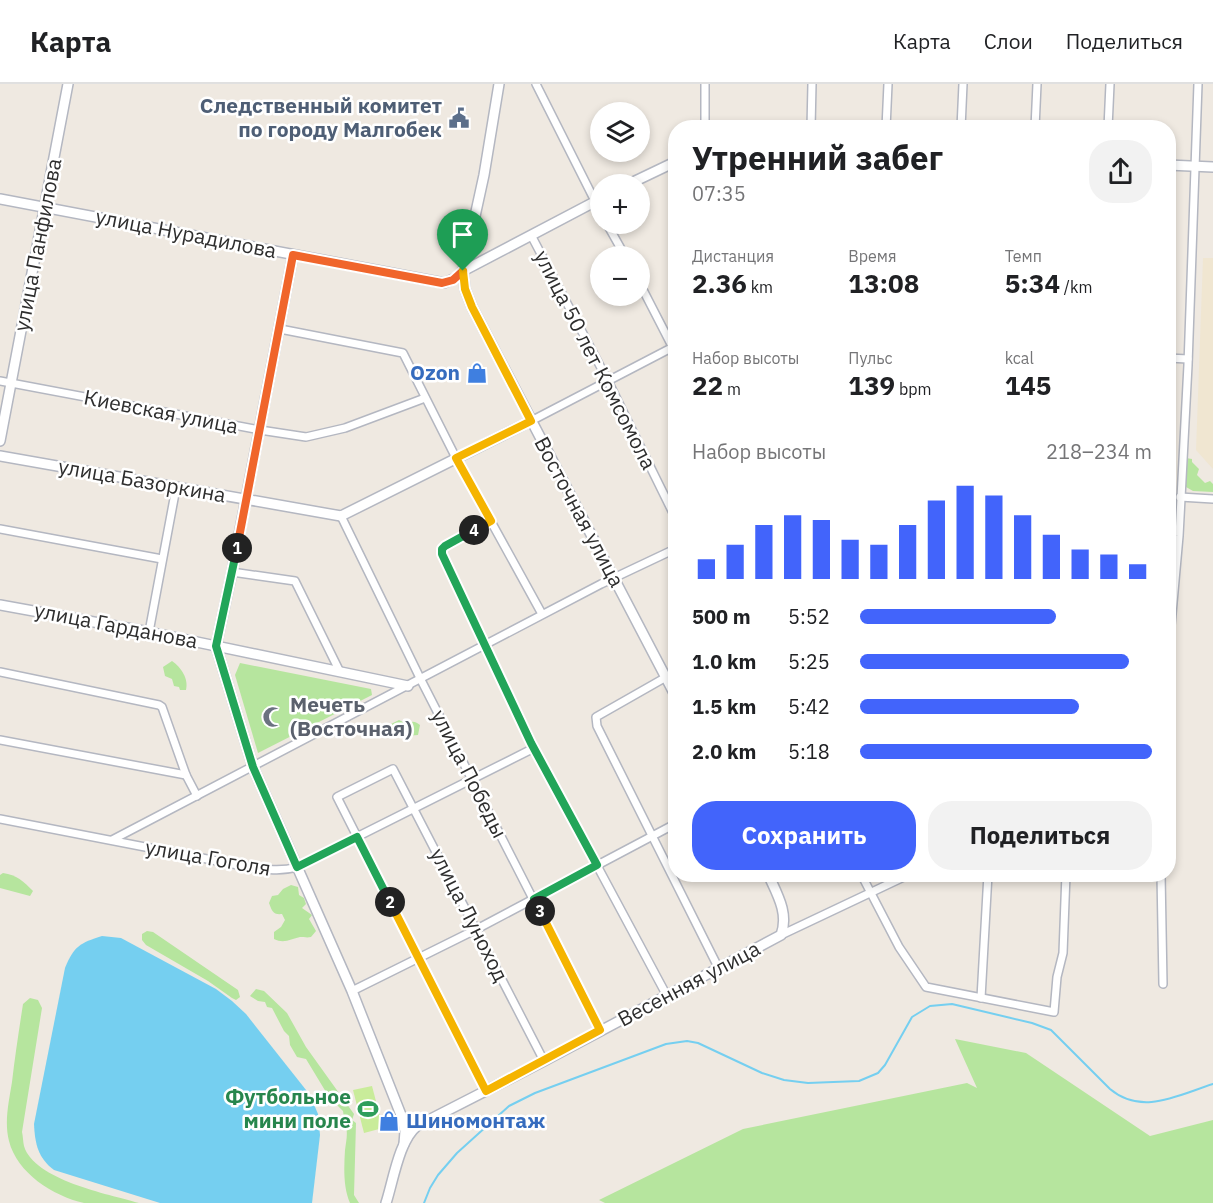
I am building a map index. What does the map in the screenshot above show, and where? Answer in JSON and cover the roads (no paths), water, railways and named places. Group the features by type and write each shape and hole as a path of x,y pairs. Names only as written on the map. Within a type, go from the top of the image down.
{"street":[{"name":"улица Панфилова","path":"0,441 68,84"},
{"name":"Восточная улица","path":"499,84 483,184 463,271 465,289 531,421 668,681"},
{"path":"536,84 590,187"},
{"path":"705,84 705,120"},
{"path":"811,120 812,84"},
{"path":"886,120 888,84"},
{"path":"961,120 963,84"},
{"path":"1035,120 1037,84"},
{"path":"1108,120 1110,84"},
{"path":"1176,569 1188,359 1198,84"},
{"path":"650,174 668,165"},
{"path":"1176,165 1213,167"},
{"name":"улица Нурадилова","path":"0,199 439,282 449,282 465,289"},
{"path":"449,282 463,271 590,204"},
{"name":"улица 50 лет Комсомола","path":"531,235 608,381 668,503"},
{"path":"293,255 216,646 253,767 352,991 401,1115 405,1131 404,1144"},
{"path":"650,303 668,337"},
{"path":"280,329 403,353 456,458 542,614"},
{"path":"341,516 668,351"},
{"path":"1176,358 1188,359"},
{"name":"Киевская улица","path":"0,381 306,437 345,428 425,398"},
{"name":"улица Базоркина","path":"0,456 341,516"},
{"path":"149,632 176,488"},
{"path":"1180,497 1213,499"},
{"name":"улица Победы","path":"341,516 421,680 600,1030"},
{"path":"491,521 445,546 442,549 445,560 534,748 667,996"},
{"path":"0,529 162,559"},
{"path":"112,840 421,680 542,614 668,552"},
{"path":"232,572 295,581 340,672"},
{"name":"улица Гарданова","path":"0,605 149,632 408,686"},
{"path":"0,672 159,705 162,707 186,775 197,796"},
{"path":"666,677 596,717 597,726 668,866"},
{"path":"0,740 186,775"},
{"name":"улица Гоголя","path":"0,819 274,871 297,867 534,748"},
{"name":"улица Луноход","path":"357,837 337,798 393,769 544,1061"},
{"path":"352,991 475,930 668,828"},
{"path":"357,837 486,1091"},
{"path":"676,882 719,969"},
{"path":"771,882 782,909 784,923 781,935"},
{"path":"865,882 899,947 926,987 1054,1012 1057,977 1063,953 1066,882"},
{"name":"Весенняя улица","path":"386,1203 404,1144 411,1131 417,1126 781,935 893,882"},
{"path":"981,998 988,882"},
{"path":"1161,882 1162,984"}],"water":[{"path":"102,936 121,938 216,989 232,1001 246,1014 310,1095 318,1114 320,1135 312,1203 160,1203 54,1170 44,1161 35,1138 34,1124 65,968 71,955 79,946"}],"waterway":[{"path":"424,1203 438,1175 457,1153 509,1106 535,1093 666,1044 687,1041 698,1043 762,1073 784,1080 808,1083 859,1081 878,1073 885,1065 912,1017 930,1006 952,1004 1032,1023 1051,1030 1110,1089 1122,1097 1135,1101 1160,1101 1213,1084"}],"place":[{"name":"Следственный комитет по городу Малгобек","path":"459,118"},
{"name":"Ozon","path":"477,373"},
{"name":"Мечеть (Восточная)","path":"273,717"},
{"name":"Футбольное мини поле","path":"368,1109"},
{"name":"Шиномонтаж","path":"389,1121"}]}
